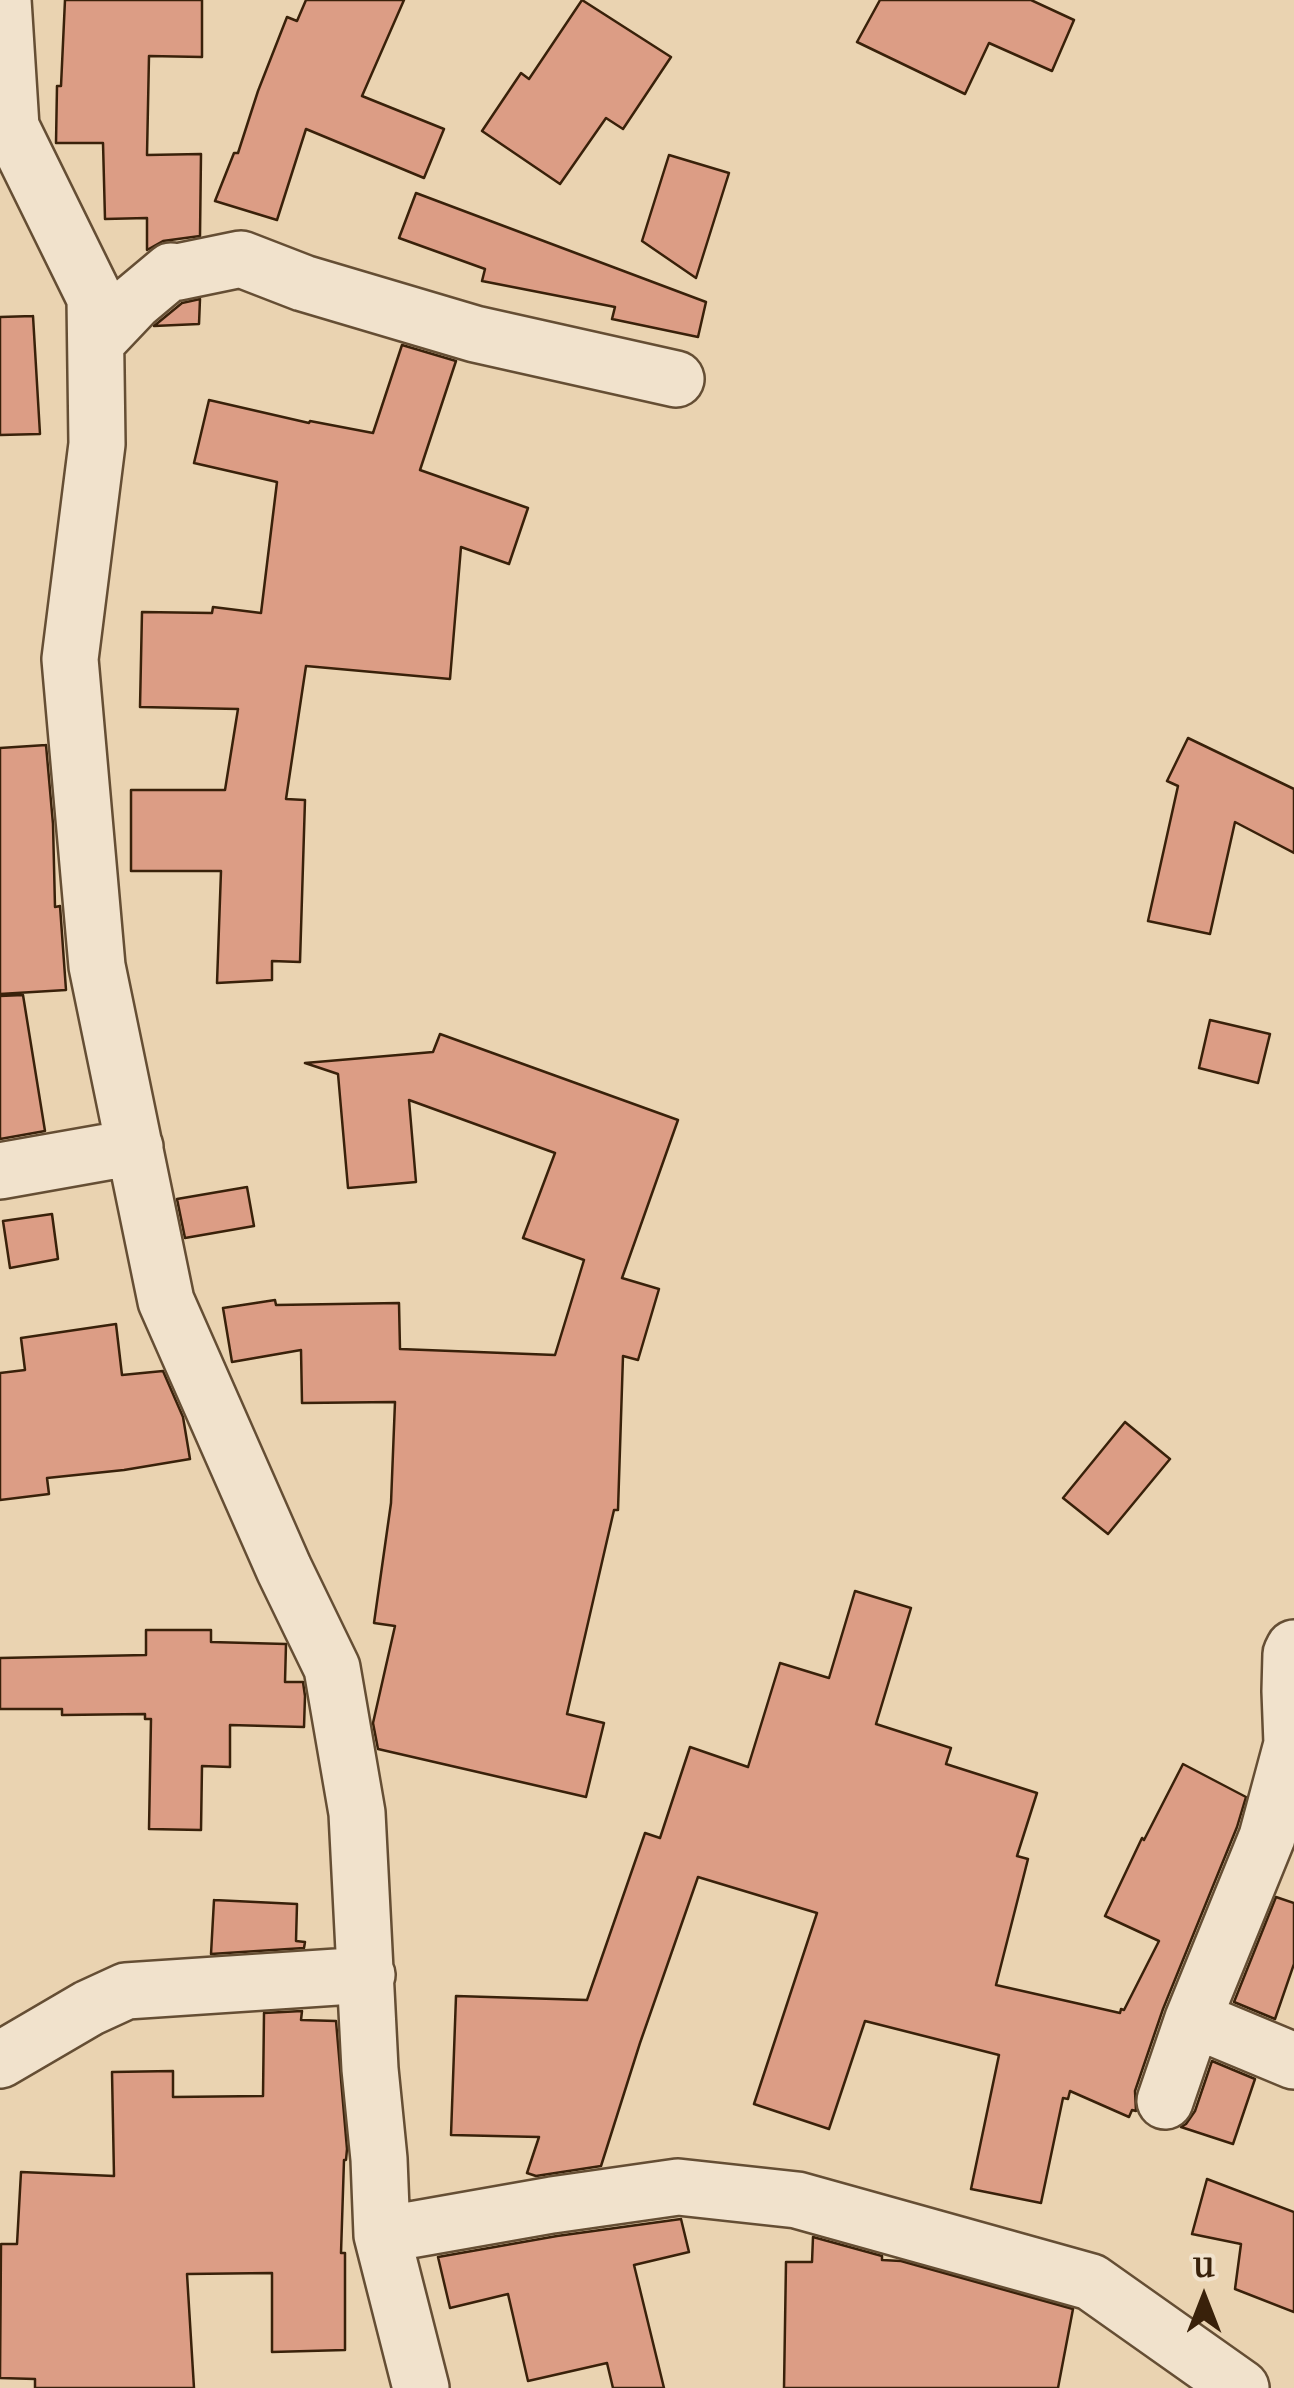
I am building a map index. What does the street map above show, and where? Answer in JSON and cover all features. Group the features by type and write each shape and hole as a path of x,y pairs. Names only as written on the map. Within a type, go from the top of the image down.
{"street":[{"path":"3,0 11,127 95,298 98,444 70,659 98,966 166,1301 332,1668 358,1813 382,2235 421,2388"},
{"path":"96,342 134,302 172,271 241,259 303,283 475,334 676,379"},
{"path":"0,1171 135,1148"},
{"path":"1164,2101 1267,1837 1292,1744 1290,1692 1294,1648"},
{"path":"0,2060 89,2008 126,1992 367,1984"},
{"path":"1194,2018 1294,2062"},
{"path":"382,2235 678,2187 797,2200 1092,2282 1240,2388"}],"building":[{"path":"65,0 202,0 202,57 149,56 147,155 201,154 200,236 163,241 147,250 147,218 105,219 103,143 56,143"},
{"path":"306,0 404,0 362,96 444,129 424,178 306,129 277,220 215,201 234,153 238,153 287,17 297,21"},
{"path":"582,0 671,57 623,129 606,118 560,184 482,131 521,73 529,79"},
{"path":"880,0 1031,0 1074,20 1052,71 989,43 965,94 857,42"},
{"path":"669,155 729,173 696,278 642,241"},
{"path":"416,193 706,302 698,337 612,319 615,307 482,281 485,269 399,238"},
{"path":"200,299 199,324 154,326 182,303"},
{"path":"33,316 40,434 0,435 0,317"},
{"path":"402,345 456,361 420,470 528,508 509,564 461,547 450,679 306,666 286,799 305,800 300,962 272,961 272,980 217,983 221,871 131,871 131,790 225,790 238,709 140,707 142,612 212,613 213,607 261,613 277,482 194,463 209,400 373,433"},
{"path":"1188,738 1294,789 1294,853 1235,822 1210,934 1148,921 1178,786 1167,781"},
{"path":"46,745 55,907 60,906 66,990 0,994 0,748"},
{"path":"23,995 45,1131 0,1139 0,996"},
{"path":"1210,1020 1270,1034 1258,1083 1199,1068"},
{"path":"440,1034 678,1120 622,1278 659,1289 638,1360 623,1356 618,1510 614,1510 567,1714 604,1723 586,1797 378,1749 373,1723 395,1626 374,1623 391,1503 395,1402 302,1403 301,1350 232,1362 223,1308 275,1300 276,1305 399,1303 400,1349 555,1355 584,1260 523,1238 555,1153 409,1100 416,1182 348,1188 338,1074 305,1063 433,1052"},
{"path":"247,1187 254,1226 185,1238 177,1199"},
{"path":"52,1214 58,1259 10,1268 3,1221"},
{"path":"116,1324 122,1375 163,1371 183,1417 190,1459 47,1478 49,1494 0,1500 0,1373 25,1370 21,1338"},
{"path":"1125,1422 1170,1459 1108,1534 1063,1498"},
{"path":"855,1591 911,1608 876,1724 951,1748 946,1764 1037,1793 1017,1856 1028,1859 996,1985 1120,2013 1124,2010 1159,1941 1105,1916 1183,1764 1246,1797 1163,2009 1135,2091 1136,2111 1132,2110 1129,2117 1070,2091 1068,2099 1063,2098 1041,2203 971,2189 999,2055 865,2021 829,2129 754,2104 817,1913 698,1877 601,2166 536,2176 527,2173 539,2137 451,2135 456,1996 587,2000 645,1833 660,1838 690,1747 748,1767 780,1663 829,1678"},
{"path":"146,1630 211,1630 211,1642 286,1644 285,1682 303,1682 304,1727 230,1725 230,1767 202,1766 201,1830 149,1829 151,1719 145,1719 145,1714 62,1715 62,1709 0,1709 0,1658 146,1655"},
{"path":"1276,1897 1294,1903 1294,1964 1275,2019 1234,2002"},
{"path":"214,1900 297,1904 296,1941 305,1942 304,1948 211,1954"},
{"path":"302,2011 301,2020 336,2021 347,2149 341,2253 345,2253 345,2350 272,2352 272,2273 187,2274 194,2388 35,2388 35,2379 0,2378 1,2244 17,2244 21,2172 114,2176 112,2072 173,2071 173,2097 263,2096 264,2013"},
{"path":"1212,2061 1255,2079 1233,2144 1181,2127 1195,2111"},
{"path":"1207,2179 1294,2212 1294,2312 1235,2289 1241,2244 1192,2234"},
{"path":"681,2219 689,2252 634,2265 664,2388 613,2388 607,2363 528,2381 508,2294 450,2308 438,2257"},
{"path":"813,2237 882,2256 882,2260 901,2261 1073,2309 1058,2388 784,2388 786,2262 812,2262"}]}
